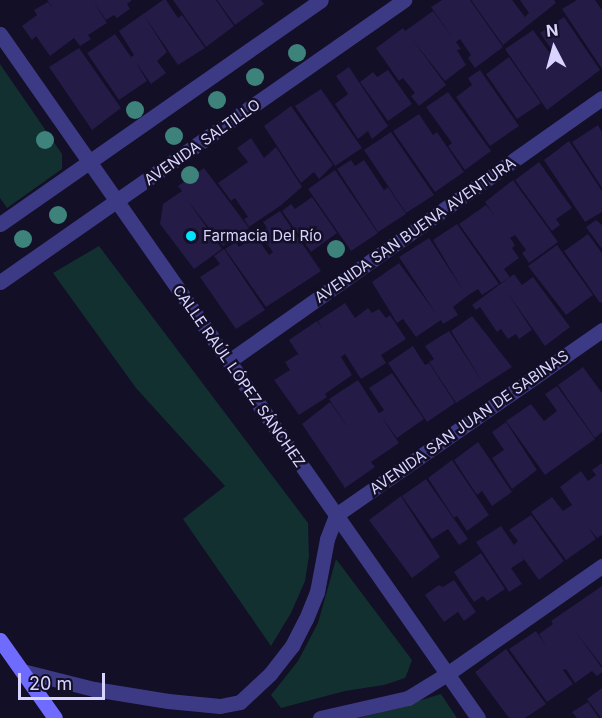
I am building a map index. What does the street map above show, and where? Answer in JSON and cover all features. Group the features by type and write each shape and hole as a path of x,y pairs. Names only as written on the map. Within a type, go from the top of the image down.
{"main road":[{"path":"0,640 55,718"}],"street":[{"path":"0,224 321,0"},
{"name":"AVENIDA SALTILLO","path":"0,282 404,0"},
{"name":"CALLE RAÚL LÓPEZ SÁNCHEZ","path":"0,34 478,718"},
{"name":"AVENIDA SAN BUENA AVENTURA","path":"229,361 602,98"},
{"name":"AVENIDA SAN JUAN DE SABINAS","path":"336,515 602,330"},
{"path":"22,671 94,689 168,701 220,706 240,702 270,674 292,646 306,619 317,592 327,539 336,515"},
{"path":"320,718 408,698 447,674 602,566"}],"green space":[{"path":"0,64 62,154 62,169 7,208 0,198"},
{"path":"99,246 308,523 309,556 305,581 291,613 271,646 183,519 225,486 136,388 53,273"},
{"path":"336,559 412,660 408,671 405,678 384,685 345,691 281,708 271,695 298,661 318,623"},
{"path":"441,694 457,718 359,718 378,713"}],"building":[{"path":"47,0 132,0 127,4 130,9 117,18 114,15 106,20 93,1 107,23 88,35 91,39 80,46 74,38 50,56 36,36 32,40 22,26 37,15 34,10 48,2 54,9"},
{"path":"166,0 178,18 182,15 205,48 178,65 145,17 167,52 157,61 166,73 151,84 135,61 147,81 119,100 87,53 115,34 131,57 134,55 119,31"},
{"path":"173,0 216,0 234,26 206,47"},
{"path":"217,0 261,0 264,4 235,25"},
{"path":"442,0 470,0 503,47 475,68 468,58 471,55 460,39 456,42 461,49 457,50 466,65 445,81 412,39 446,85 419,106 411,96 415,93 403,78 399,81 376,48 403,28 405,31 433,11 453,38 431,7"},
{"path":"471,0 512,0 525,17 529,13 520,0 554,0 556,3 503,45"},
{"path":"577,0 595,0 602,10 602,69 562,9"},
{"path":"564,17 600,70 547,110 505,49 533,30 554,59 557,57 540,33"},
{"path":"79,48 121,108 92,130 49,67"},
{"path":"509,57 541,103 517,119 486,74"},
{"path":"349,67 388,126 372,139 368,131 358,139 335,104 348,94 336,76"},
{"path":"388,70 412,104 388,121 360,82 373,72 377,77"},
{"path":"480,70 519,126 490,146 456,97 472,85 468,78"},
{"path":"321,89 362,148 335,166 295,106"},
{"path":"448,92 491,151 465,170 448,146 452,143 426,107"},
{"path":"291,106 333,165 319,179 314,172 301,183 264,126"},
{"path":"419,114 433,135 437,132 464,172 435,192 393,131"},
{"path":"598,125 602,132 602,188 572,142"},
{"path":"391,132 434,195 406,213 364,150"},
{"path":"251,138 264,158 276,147 302,187 280,206 249,227 244,219 248,217 235,198 231,201 218,183 248,162 237,148"},
{"path":"569,141 602,191 602,212 585,222 544,160"},
{"path":"351,160 355,166 364,160 384,190 388,187 406,214 378,232 337,169"},
{"path":"539,162 572,208 556,219 560,225 552,231 515,180"},
{"path":"204,168 249,228 223,246 188,201 222,249 194,269 160,224 163,204 182,191 178,186"},
{"path":"335,170 378,233 351,251 308,189"},
{"path":"513,180 558,242 529,263 522,253 526,250 515,235 510,238 515,245 512,248 519,258 504,269 510,277 501,283 459,224 486,205 494,215 485,202"},
{"path":"312,197 337,233 311,252 282,211 291,204 295,209"},
{"path":"280,211 321,271 266,307 225,249 236,242 239,247 256,236 269,255 273,252 260,234 267,228 263,222"},
{"path":"596,220 602,225 602,249 586,227"},
{"path":"457,224 499,284 482,295 478,289 467,296 453,307 458,315 443,324 441,320 416,337 403,319 397,323 372,282 399,263 435,312 399,257 429,238 463,290 433,240"},
{"path":"588,234 602,253 602,302 600,303 564,251"},
{"path":"557,245 593,295 566,315 528,266"},
{"path":"224,249 265,310 236,329 200,277 220,264 214,256"},
{"path":"514,274 522,285 533,277 570,327 545,346 507,292 532,330 519,339 516,334 508,339 501,329 497,332 480,307 476,310 472,305"},
{"path":"345,303 355,318 368,308 372,313 379,309 386,318 390,315 406,339 381,355 386,363 361,379 345,354 341,357 352,375 325,394 327,397 299,415 274,380 290,370 285,362 298,354 304,363 289,340 317,321 323,329 318,321"},
{"path":"472,316 512,367 456,403 429,362 434,359 425,346 449,331 482,381 451,331"},
{"path":"413,346 425,365 429,363 455,403 427,422 388,363"},
{"path":"583,367 602,393 602,432 595,438 558,385"},
{"path":"392,373 424,419 397,438 381,416 399,443 371,462 375,467 345,488 302,424 330,402 349,429 329,399 358,380 379,413 384,410 369,388"},
{"path":"557,386 595,439 545,475 506,421 531,404 544,421 557,411 545,394"},
{"path":"506,422 537,470 512,489 492,458 504,450 492,432"},
{"path":"478,442 512,492 492,506 482,491 477,495 454,460"},
{"path":"452,460 489,515 467,531 457,516 454,518 428,478"},
{"path":"602,463 602,535 597,538 588,527 596,539 566,560 531,512 552,497 563,511 572,505 560,487 581,471 588,481 596,475 592,470"},
{"path":"426,479 468,539 459,545 448,529 432,539 402,496"},
{"path":"401,496 440,557 412,578 369,520"},
{"path":"531,515 564,561 539,580 521,555 524,560 511,568 522,584 509,592 476,542 501,526 514,545 518,541 509,530"},
{"path":"481,553 505,589 487,601 483,596 474,602 454,572"},
{"path":"454,580 476,612 464,621 458,612 444,622 425,595 439,585 443,587"},
{"path":"602,586 602,666 575,631 602,668 602,672 597,676 592,671 575,683 566,669 563,670 573,684 547,702 509,649 536,631 546,646 539,634 553,624 551,621"},
{"path":"506,649 546,704 525,718 509,718 475,672"},
{"path":"602,688 602,718 601,718 587,699"},
{"path":"588,702 599,718 577,718 572,712"}],"place":[{"name":"Farmacia Del Río","path":"191,236"}]}
